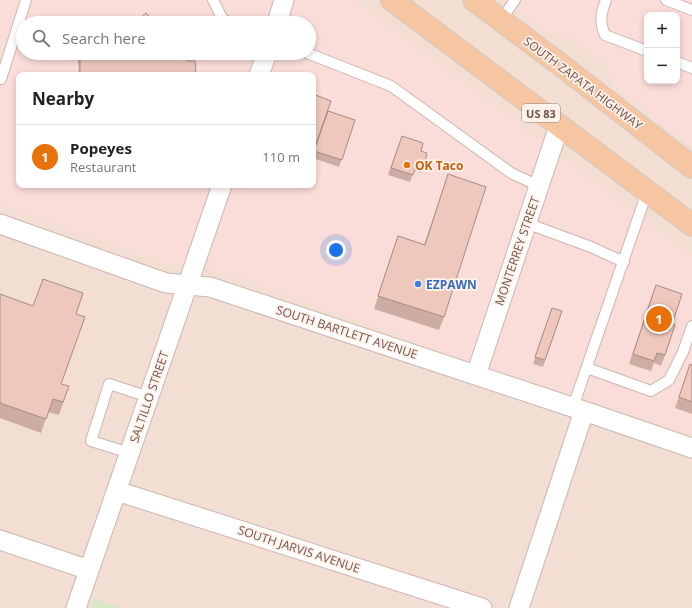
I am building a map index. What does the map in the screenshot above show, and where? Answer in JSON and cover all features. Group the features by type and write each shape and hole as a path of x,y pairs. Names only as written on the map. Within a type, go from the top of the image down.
{"main road":[{"name":"US 83","path":"392,0 692,225"},
{"name":"SOUTH ZAPATA HIGHWAY","path":"474,0 691,163"}],"street":[{"path":"279,16 284,0"},
{"path":"260,72 264,60"},
{"name":"MONTERREY STREET","path":"476,375 559,126"},
{"name":"SALTILLO STREET","path":"76,608 221,188"},
{"name":"SOUTH BARTLETT AVENUE","path":"0,224 166,283 210,287 692,448"},
{"path":"519,608 579,409"},
{"name":"SOUTH JARVIS AVENUE","path":"117,491 482,608"},
{"path":"0,540 89,570"}],"lane":[{"path":"21,16 26,0"},
{"path":"213,0 221,16"},
{"path":"501,20 515,0"},
{"path":"606,0 602,12 601,26 605,34 644,50"},
{"path":"666,0 692,10"},
{"path":"1,79 16,32"},
{"path":"316,57 391,86 511,173 539,186"},
{"path":"680,63 692,68"},
{"path":"579,409 587,368 647,192"},
{"path":"526,223 624,262"},
{"path":"587,368 651,391 669,380 683,352 692,326"},
{"path":"130,453 91,440 109,384 149,397"}],"shaded area":[{"path":"0,0 692,0 692,608 0,608"},
{"path":"0,0 355,0 692,256 692,435 457,357 219,270 160,261 0,205"},
{"path":"503,0 692,0 692,147 617,89 606,65 570,37 556,36 543,31"}],"green space":[{"path":"94,599 122,608 91,608"}],"building":[{"path":"80,60 187,60 195,61 196,72 80,72"},
{"path":"316,95 331,101 316,144"},
{"path":"328,111 355,120 342,160 316,152 316,145"},
{"name":"OK Taco","path":"402,136 423,143 421,151 427,153 424,166 417,163 413,175 391,168"},
{"name":"EZPAWN","path":"448,174 486,187 444,317 378,296 398,236 425,245"},
{"path":"43,279 83,293 76,314 85,317 61,384 69,386 63,402 53,399 46,419 0,403 0,294 33,306"},
{"path":"656,285 682,294 672,324 675,325 665,355 657,353 654,361 633,354"},
{"path":"552,308 562,311 545,360 535,357"},
{"path":"690,364 692,365 692,402 679,397"}],"place":[{"name":"OK Taco","path":"407,165"},
{"name":"EZPAWN","path":"418,284"},
{"name":"Popeyes","path":"659,319"}]}
